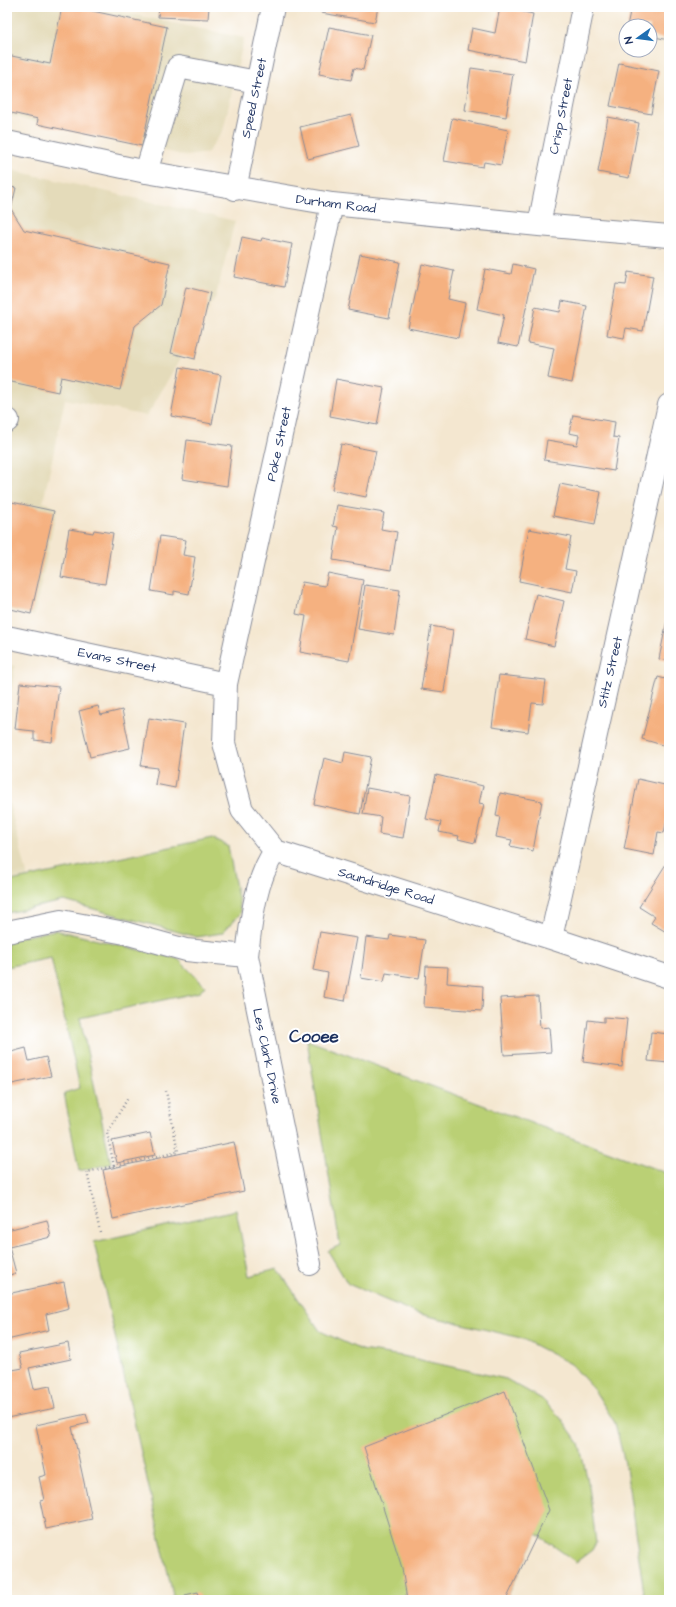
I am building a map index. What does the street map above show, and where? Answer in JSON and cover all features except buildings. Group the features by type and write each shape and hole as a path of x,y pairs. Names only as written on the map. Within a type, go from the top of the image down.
{"street":[{"name":"Speed Street","path":"235,189 273,7"},
{"name":"Crisp Street","path":"539,226 583,7"},
{"path":"146,172 178,67 257,82"},
{"name":"Durham Road","path":"7,142 146,172 235,189 332,204 539,226 669,236"},
{"name":"Poke Street","path":"226,684 332,204"},
{"name":"Stitz Street","path":"550,938 669,405"},
{"name":"Evans Street","path":"7,637 226,684"},
{"path":"226,684 224,743 242,810 275,852"},
{"name":"Saundridge Road","path":"275,852 669,977"},
{"name":"Les Clark Drive","path":"275,852 266,864 251,920 247,956 310,1264"},
{"path":"7,932 61,921 125,933 186,950 247,956"}],"path":[{"path":"100,1232 87,1172 178,1152 166,1091"},
{"path":"114,1166 107,1133 128,1098"}],"shaded area":[{"path":"7,7 97,7 244,38 223,131 207,153 187,156 7,115"},
{"path":"7,169 235,221 216,296 147,416 65,399 43,502 57,508 34,616 7,609"},
{"path":"7,664 15,666 7,719"},
{"path":"7,794 28,878 7,882"}],"green space":[{"path":"212,838 228,846 241,913 222,933 197,937 64,901 7,913 7,882"},
{"path":"55,930 178,959 205,986 200,992 80,1018 111,1164 79,1171 64,1093 80,1088 51,958 7,967 7,940"},
{"path":"307,1040 669,1174 669,1600 645,1600 626,1468 615,1423 593,1388 571,1364 521,1338 416,1313 348,1284 328,1251 340,1245"},
{"path":"236,1210 249,1276 278,1269 320,1331 361,1350 403,1356 506,1379 542,1399 559,1416 579,1443 589,1486 596,1543 592,1550 576,1562 537,1534 506,1600 174,1600 94,1242"}],"district":[{"name":"Cooee","path":"314,1037"}]}
